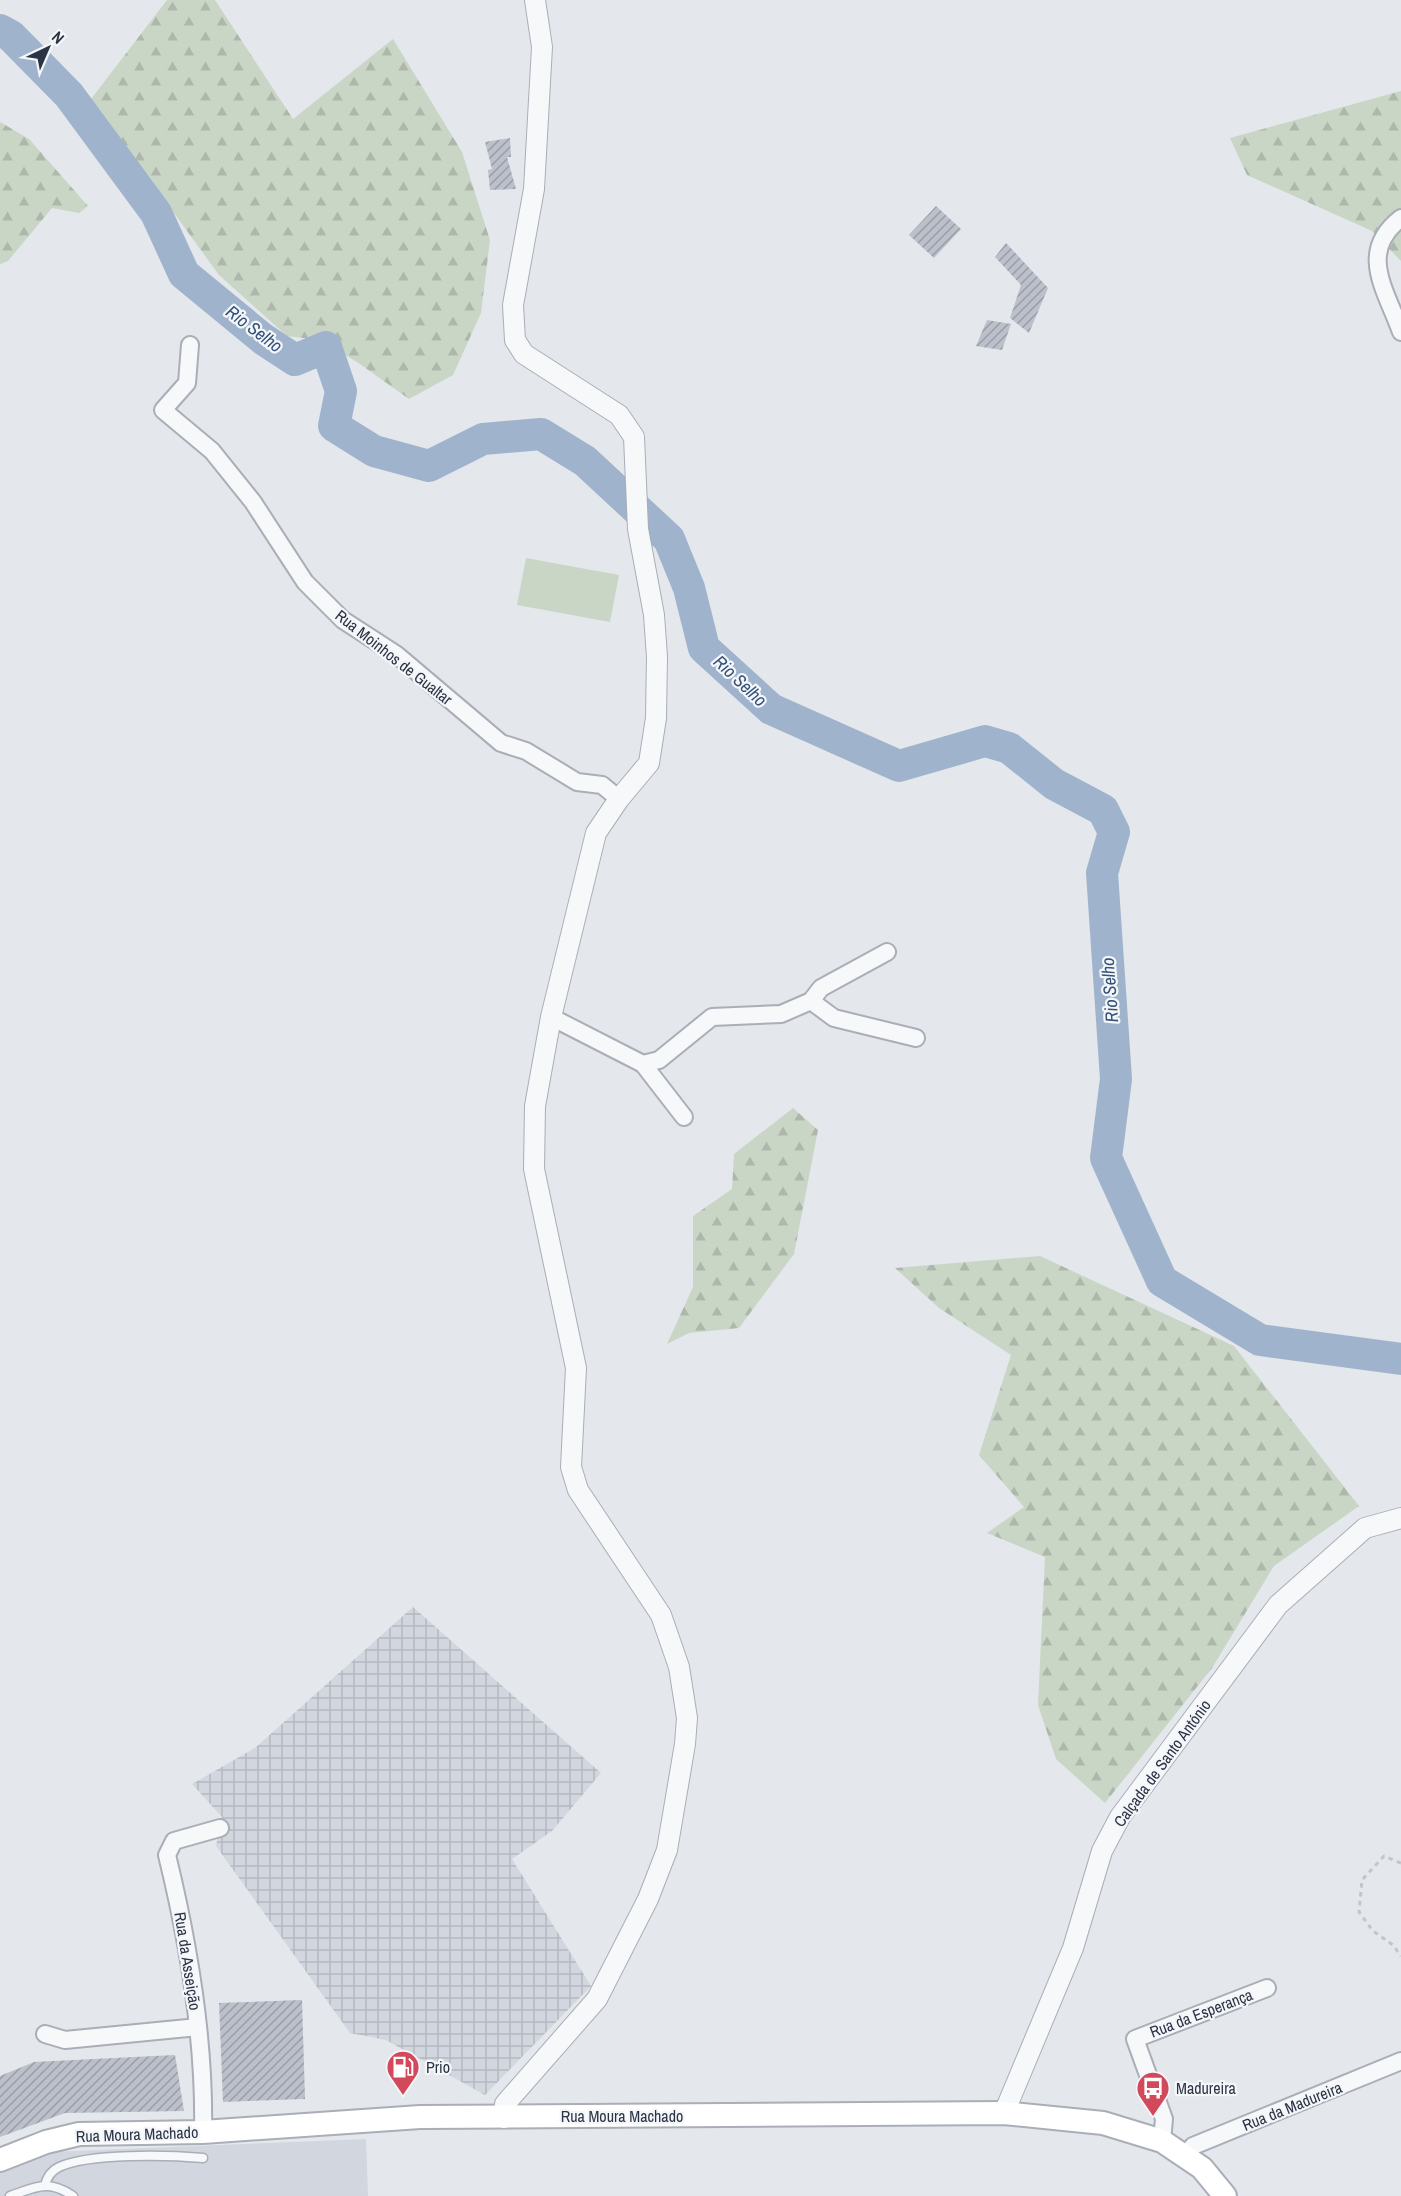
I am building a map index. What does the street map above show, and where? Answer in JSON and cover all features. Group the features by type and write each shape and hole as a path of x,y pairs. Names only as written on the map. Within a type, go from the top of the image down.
{"main road":[{"name":"Rua Moura Machado","path":"0,2160 46,2142 79,2134 203,2132 420,2117 1004,2113 1103,2124 1162,2141 1185,2154 1213,2179 1225,2196"}],"street":[{"path":"504,2118 506,2104 597,1999 648,1899 667,1850 687,1718 679,1667 661,1615 578,1490 571,1467 576,1368 534,1169 535,1106 552,1017 596,833 619,799 649,763 656,718 657,657 654,615 638,529 634,437 619,415 524,354 515,340 513,305 534,189 542,47 535,0"},
{"path":"1401,219 1388,228 1378,247 1376,261 1401,332"},
{"name":"Rua Moinhos de Gualtar","path":"190,345 186,383 163,410 212,451 253,502 306,582 343,620 397,655 501,743 526,751 577,782 602,785 619,799"},
{"path":"643,1064 659,1060 712,1017 781,1014 811,1001 821,988 887,952"},
{"path":"811,1001 834,1018 916,1038"},
{"path":"552,1017 643,1064 684,1117"},
{"name":"Calçada de Santo António","path":"1004,2113 1074,1948 1102,1851 1120,1817 1278,1605 1365,1528 1401,1518"},
{"name":"Rua da Asseição","path":"203,2132 198,2027 185,1929 167,1855 174,1840 220,1828"},
{"name":"Rua da Esperança","path":"1162,2141 1164,2119 1135,2039 1267,1988"},
{"path":"45,2034 65,2040 198,2027"},
{"name":"Rua da Madureira","path":"1185,2154 1193,2146 1401,2061"}],"lane":[{"path":"45,2185 48,2176 57,2168 74,2161 173,2156 202,2158"},
{"path":"10,2196 45,2185 61,2188 73,2196"}],"path":[{"path":"1401,1863 1384,1856 1362,1880 1359,1912 1373,1931 1393,1945 1401,1956"}],"shaded area":[{"path":"413,1607 601,1773 552,1831 512,1859 591,1986 485,2095 386,2040 350,2033 216,1846 222,1817 192,1784 255,1748"},
{"path":"366,2139 368,2196 0,2196 0,2172 50,2152"}],"green space":[{"path":"167,0 215,0 293,119 393,39 462,152 490,240 481,313 453,375 409,399 357,362 320,340 287,336 219,275 91,99"},
{"path":"1401,91 1401,261 1372,231 1247,175 1230,138"},
{"path":"0,122 29,139 88,206 79,213 52,208 8,261 0,264"},
{"path":"526,558 619,575 610,622 517,605"},
{"path":"793,1108 818,1130 794,1254 739,1328 689,1333 667,1344 693,1287 693,1216 732,1189 734,1154"},
{"path":"1040,1256 1234,1346 1359,1506 1274,1566 1212,1668 1105,1803 1056,1759 1038,1705 1045,1557 987,1533 1024,1507 979,1455 1011,1355 939,1308 895,1268"}],"building":[{"path":"510,138 511,157 507,157 516,189 490,190 488,170 492,169 485,142"},
{"path":"936,206 961,229 934,258 909,235"},
{"path":"1006,243 1048,288 1029,333 1010,318 1021,285 995,257"},
{"path":"987,320 1011,324 1002,350 976,346"},
{"path":"302,2000 305,2099 223,2102 219,2003"},
{"path":"175,2055 184,2111 65,2113 0,2137 0,2076 34,2062"}],"waterway":[{"name":"Rio Selho","path":"0,30 11,36 69,95 156,213 184,274 263,339 295,360 326,347 341,391 334,426 374,451 429,466 483,439 541,434 585,461 669,539 689,588 704,648 771,709 899,766 985,741 1009,748 1054,784 1103,810 1114,832 1102,873 1116,1079 1106,1158 1162,1281 1260,1340 1401,1359"}],"place":[{"name":"Prio","path":"403,2096"},
{"name":"Madureira","path":"1153,2117"}]}
